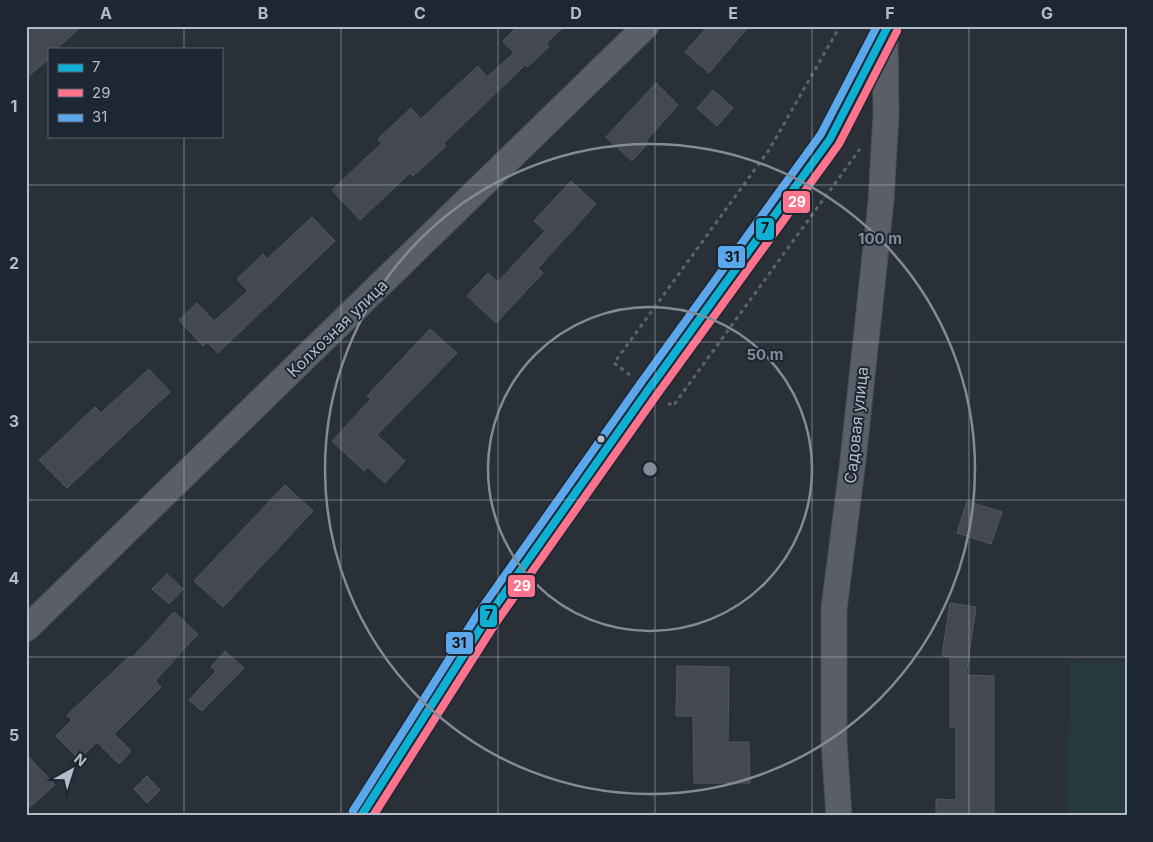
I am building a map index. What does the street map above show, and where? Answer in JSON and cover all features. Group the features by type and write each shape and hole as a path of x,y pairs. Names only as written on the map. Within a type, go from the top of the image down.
{"main road":[{"path":"361,816 487,618 648,390 830,139 886,30"}],"street":[{"name":"Колхозная улица","path":"26,629 646,26"},
{"name":"Садовая улица","path":"838,816 834,742 834,609 853,460 881,201 886,114 886,30"}],"path":[{"path":"614,363 769,150 840,26"}],"green space":[{"path":"1070,662 1127,663 1127,816 1067,816"}],"building":[{"path":"26,26 82,26 57,48 48,48 48,60 26,78"},
{"path":"518,26 565,26 546,43 549,47 527,67 525,65 444,143 446,146 413,176 410,173 360,220 332,190 382,143 378,139 411,108 421,119 478,66 487,77 514,53 503,41"},
{"path":"708,26 749,26 709,73 685,52"},
{"path":"656,83 678,105 646,141 648,143 632,161 606,137"},
{"path":"713,90 733,108 717,126 697,108"},
{"path":"571,181 596,204 538,268 543,273 496,323 467,296 488,273 498,282 545,231 534,221"},
{"path":"312,217 335,241 218,353 207,342 203,346 179,320 197,303 214,321 248,291 237,279 263,254 267,259"},
{"path":"430,329 457,353 377,435 405,461 385,483 368,467 364,471 332,441 371,399 367,396"},
{"path":"149,369 170,392 67,488 39,460 95,407 101,413"},
{"path":"285,485 313,511 223,607 194,581"},
{"path":"967,501 1002,512 991,544 957,533"},
{"path":"167,574 183,589 169,604 152,589"},
{"path":"950,603 976,607 966,675 994,676 994,816 936,816 936,799 956,800 956,727 950,727 950,657 942,656"},
{"path":"174,612 198,634 155,681 161,687 114,734 131,751 119,764 97,742 79,759 56,736 72,720 67,715 130,656 132,658"},
{"path":"225,651 244,668 202,711 189,700 216,671 211,667"},
{"path":"677,666 729,667 728,742 749,742 750,783 694,783 693,716 676,716"},
{"path":"26,754 55,785 26,810"},
{"path":"147,776 160,790 147,803 134,789"}],"transit line":[{"name":"31","path":"353,811 479,612 640,384 821,134 877,26"},
{"name":"7","path":"361,816 487,618 648,390 830,139 888,26"},
{"name":"29","path":"373,816 495,624 656,396 839,144 897,31"}]}
